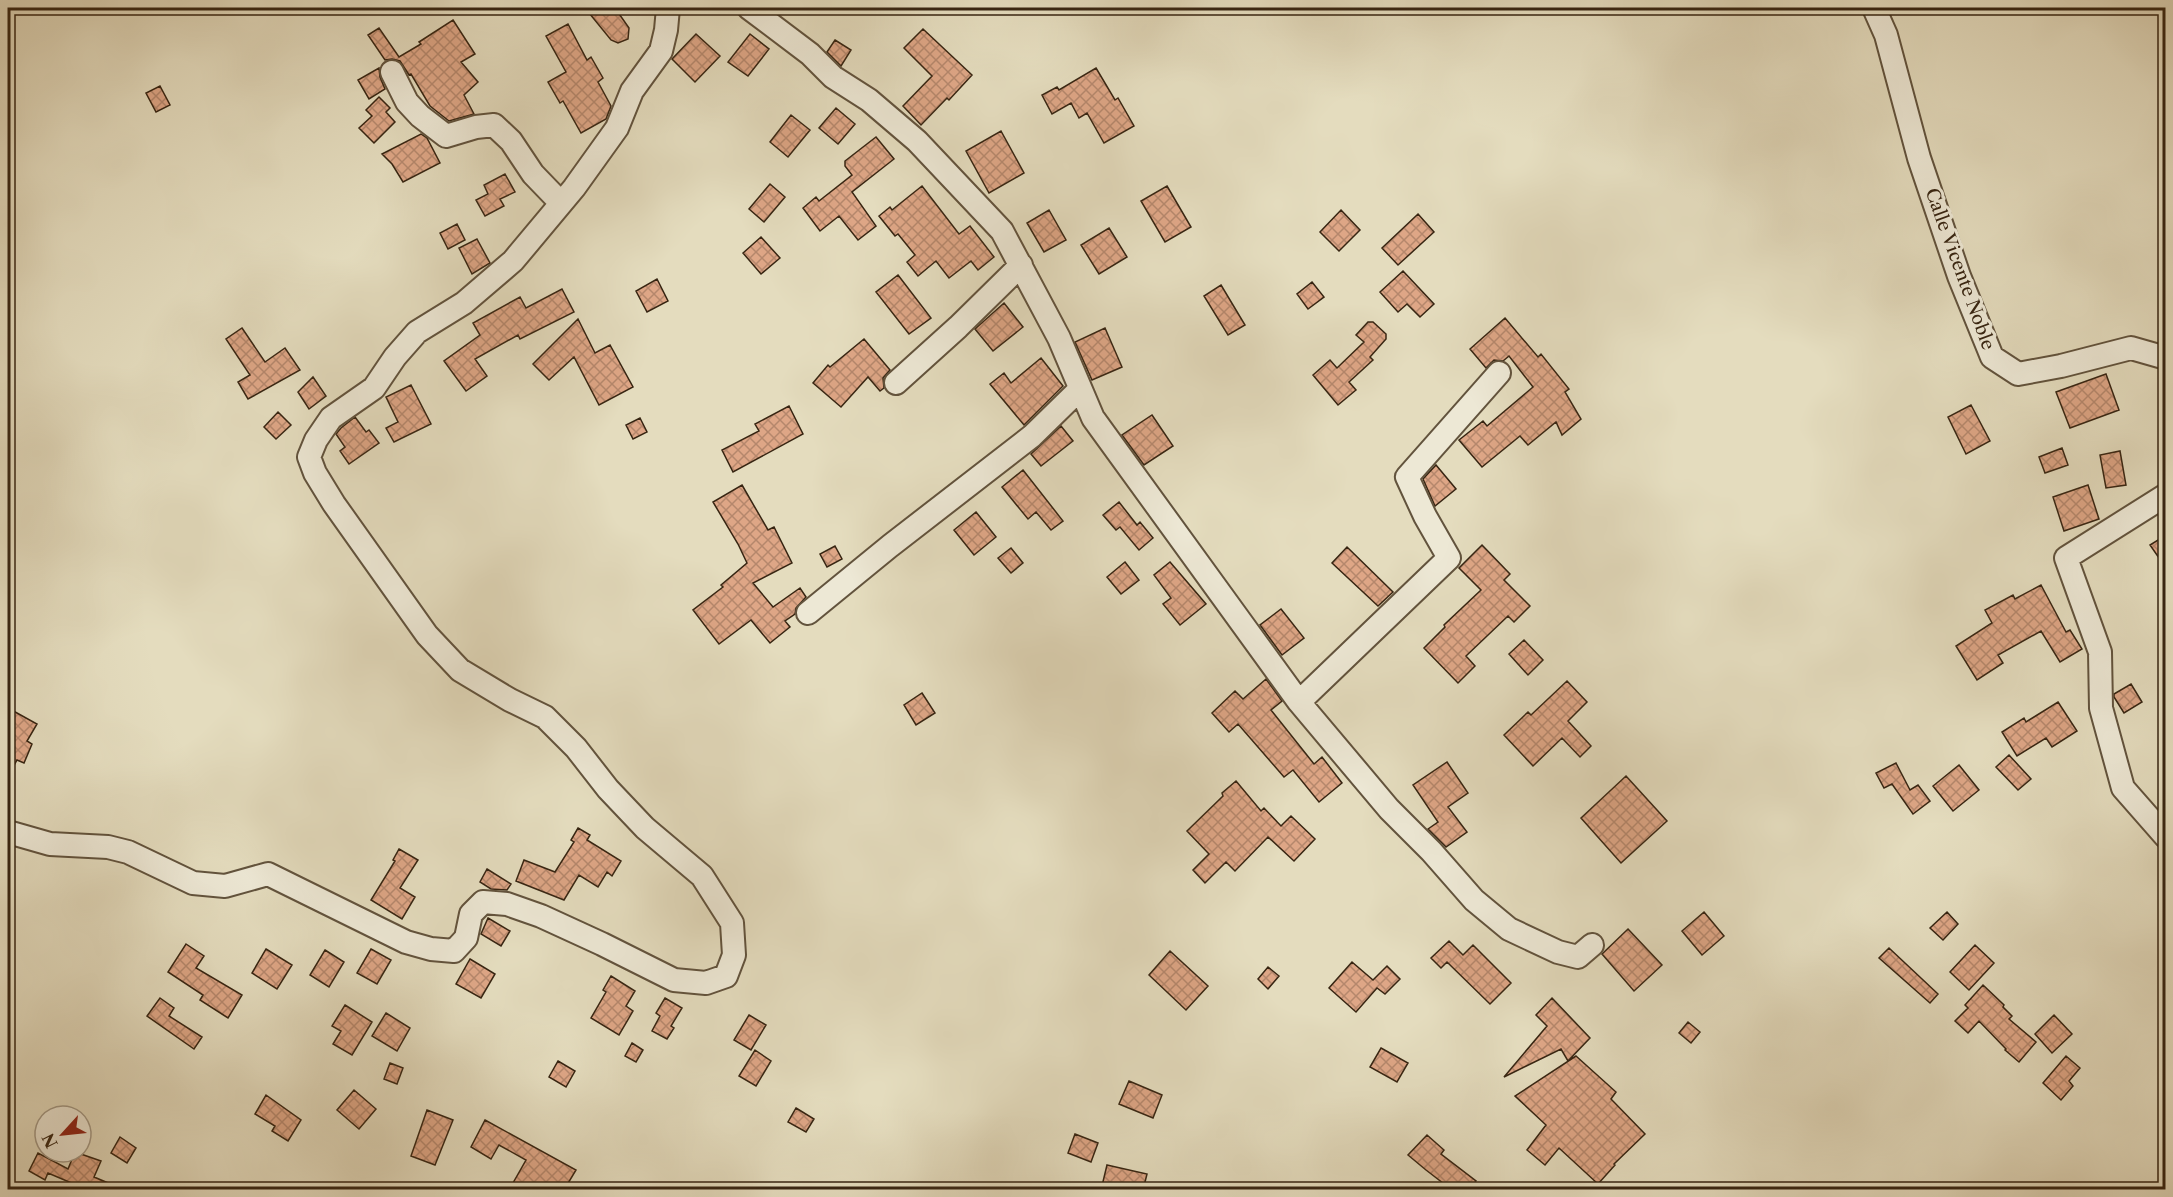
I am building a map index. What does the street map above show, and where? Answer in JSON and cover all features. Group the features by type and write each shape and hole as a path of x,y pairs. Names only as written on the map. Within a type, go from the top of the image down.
{"street":[{"path":"8,832 50,844 108,847 128,852 193,883 225,886 268,874 406,942 431,950 454,951 466,938 471,914 483,902 507,904 541,916 674,980 706,983 726,976 734,955 732,923 702,876 645,828 608,789 576,748 545,717 510,700 460,670 427,635 334,504 315,473 309,457 316,440 331,418 374,388 395,357 417,332 464,303 513,261 561,203 617,128 632,91 660,51 666,30 668,8"},
{"path":"749,8 810,54 833,77 869,100 917,141 1002,231 1059,338 1093,418 1299,702 1389,809 1474,900 1509,929 1558,952 1578,957 1592,945"},
{"name":"Calle Vicente Noble","path":"1874,8 1886,34 1920,158 1959,276 1992,357 2018,374 2061,366 2131,348 2166,358"},
{"path":"392,72 407,102 420,116 446,136 476,127 494,125 511,141 533,174 561,203"},
{"path":"896,383 958,327 1021,265"},
{"path":"1299,702 1449,558 1425,516 1407,477 1499,373"},
{"path":"808,613 1032,436 1080,389"},
{"path":"2166,495 2066,558 2100,652 2101,708 2123,788 2166,837"}],"building":[{"path":"585,8 615,8 629,28 628,39 618,43 611,40"},
{"path":"453,20 475,54 461,62 478,82 464,95 474,114 449,121 430,106 411,74 409,75 400,61 385,60 368,35 379,28 399,57"},
{"path":"568,24 587,60 591,57 603,78 598,82 611,106 606,119 581,133 563,101 560,103 548,82 566,72 546,36"},
{"path":"923,29 972,75 921,125 903,106 932,76 904,48"},
{"path":"696,34 720,56 695,82 672,59"},
{"path":"750,34 769,49 748,76 728,62"},
{"path":"835,40 851,50 841,66 827,52"},
{"path":"379,68 385,89 369,99 358,80"},
{"path":"1096,68 1115,100 1118,98 1134,126 1104,143 1087,113 1079,118 1071,103 1052,114 1042,95 1057,87 1059,90"},
{"path":"160,86 170,105 156,112 146,93"},
{"path":"379,97 390,108 386,112 395,122 374,143 359,128 372,116 366,110"},
{"path":"836,108 855,124 838,144 819,128"},
{"path":"791,115 810,130 788,157 770,142"},
{"path":"1001,131 1024,173 989,193 966,151"},
{"path":"421,134 427,138 440,163 403,182 392,164 382,154"},
{"path":"876,137 894,159 852,192 876,226 858,240 839,216 820,231 803,208 816,197 819,201 852,175 845,166 845,161"},
{"path":"505,174 515,192 500,199 504,206 485,216 476,200 488,194 484,185"},
{"path":"770,184 785,197 764,222 749,209"},
{"path":"922,186 959,234 970,226 994,257 978,270 971,261 949,278 936,261 918,276 907,262 915,255 898,234 895,236 879,216 890,207 892,210"},
{"path":"1167,186 1191,227 1165,242 1141,201"},
{"path":"1049,210 1066,240 1044,252 1027,223"},
{"path":"1341,210 1360,230 1339,251 1320,232"},
{"path":"1418,214 1434,232 1398,265 1382,248"},
{"path":"457,224 465,240 448,249 440,233"},
{"path":"1109,228 1127,257 1099,274 1081,245"},
{"path":"761,237 780,258 761,274 743,253"},
{"path":"477,239 490,263 472,274 459,248"},
{"path":"1403,271 1434,304 1420,317 1407,304 1398,312 1380,292"},
{"path":"898,275 931,318 909,334 876,292"},
{"path":"657,279 668,301 647,312 636,291"},
{"path":"1312,282 1324,297 1308,309 1297,294"},
{"path":"1221,285 1245,325 1228,335 1204,296"},
{"path":"562,289 574,312 520,339 518,335 475,359 487,376 466,391 444,361 480,335 473,323 520,297 526,308"},
{"path":"1004,303 1023,327 993,351 975,329"},
{"path":"1505,318 1538,357 1541,354 1569,389 1565,392 1581,419 1562,435 1556,422 1528,445 1520,436 1482,467 1459,440 1483,421 1487,426 1533,387 1509,356 1503,361 1494,360 1486,368 1470,349"},
{"path":"578,319 595,353 610,345 633,387 599,405 574,357 549,380 533,364"},
{"path":"1368,322 1373,322 1386,334 1386,339 1370,357 1373,360 1349,382 1356,390 1338,405 1313,375 1330,360 1337,368 1364,342 1356,335"},
{"path":"242,328 265,362 285,348 300,370 248,399 238,382 250,375 226,339"},
{"path":"1105,328 1122,367 1092,380 1075,342"},
{"path":"864,339 890,370 883,378 884,388 880,391 868,377 841,407 813,383 828,365 830,367"},
{"path":"1041,358 1063,386 1024,425 990,384 1004,373 1011,383"},
{"path":"2106,374 2119,410 2070,428 2056,392"},
{"path":"313,377 326,396 309,409 298,392"},
{"path":"411,385 431,424 394,442 386,428 398,422 386,397"},
{"path":"1971,405 1990,441 1966,454 1948,417"},
{"path":"789,406 803,434 733,472 722,450 759,431 755,424"},
{"path":"278,412 291,425 276,439 264,427"},
{"path":"1152,415 1173,446 1144,465 1122,435"},
{"path":"355,417 366,432 369,430 379,443 349,464 340,451 345,447 336,434"},
{"path":"640,418 647,432 633,439 626,425"},
{"path":"1061,426 1073,441 1041,466 1031,454"},
{"path":"2062,448 2068,465 2045,473 2039,457"},
{"path":"2120,451 2126,485 2106,488 2100,455"},
{"path":"1436,465 1456,489 1435,506 1423,479"},
{"path":"1023,470 1063,521 1051,530 1036,512 1028,519 1002,487"},
{"path":"742,485 768,530 774,527 792,563 753,583 773,607 800,588 806,597 796,608 795,614 785,621 790,627 770,643 751,620 719,644 693,610 723,587 721,585 747,563 713,502"},
{"path":"2088,485 2099,519 2064,531 2053,497"},
{"path":"1119,502 1137,525 1140,522 1153,538 1139,550 1120,527 1116,530 1103,515"},
{"path":"976,512 996,537 974,555 954,530"},
{"path":"2166,535 2166,568 2150,545"},
{"path":"1482,545 1510,574 1504,580 1530,606 1514,622 1508,616 1466,656 1475,666 1458,683 1424,648 1445,627 1444,625 1481,590 1459,568"},
{"path":"835,546 842,559 827,567 820,554"},
{"path":"1347,547 1393,592 1378,606 1332,563"},
{"path":"1011,548 1023,563 1011,573 998,558"},
{"path":"1125,562 1139,580 1121,594 1107,577"},
{"path":"1170,562 1206,604 1180,625 1163,604 1171,598 1154,575"},
{"path":"2041,585 2066,632 2070,630 2082,649 2060,662 2041,631 1998,655 2003,663 1977,680 1956,646 1992,623 1985,610 2013,595 2015,599"},
{"path":"1281,609 1304,638 1282,655 1260,625"},
{"path":"1524,640 1543,660 1528,675 1509,654"},
{"path":"1266,679 1282,701 1271,710 1314,764 1322,757 1342,783 1319,802 1293,770 1284,777 1238,724 1229,732 1212,713 1235,691 1243,699"},
{"path":"1567,681 1587,702 1568,721 1591,746 1580,757 1562,738 1533,766 1504,735 1528,712 1531,715"},
{"path":"2131,684 2142,702 2124,713 2114,694"},
{"path":"922,693 935,713 916,725 904,705"},
{"path":"2058,702 2077,731 2052,747 2046,738 2017,756 2002,732 2024,718 2026,722"},
{"path":"8,708 37,724 27,741 32,744 24,763 17,760 8,776"},
{"path":"2009,755 2031,779 2018,790 1996,767"},
{"path":"1447,762 1468,793 1448,807 1467,832 1446,847 1428,829 1438,822 1413,785"},
{"path":"1896,763 1910,790 1918,785 1930,801 1913,814 1892,784 1884,788 1876,773"},
{"path":"1959,765 1979,790 1953,811 1933,786"},
{"path":"1626,776 1667,821 1621,863 1581,818"},
{"path":"1236,781 1261,811 1264,808 1281,826 1291,816 1315,839 1294,861 1268,837 1235,871 1226,862 1205,883 1193,870 1209,854 1187,831"},
{"path":"578,828 590,835 587,840 621,861 612,876 607,872 598,887 579,875 564,900 516,881 524,860 555,872 574,842 571,840"},
{"path":"399,849 418,860 400,888 415,897 402,919 371,900 395,861 393,860"},
{"path":"487,869 511,884 507,890 491,889 480,882"},
{"path":"1704,912 1724,936 1702,955 1682,931"},
{"path":"1947,912 1958,924 1943,940 1930,928"},
{"path":"488,918 510,931 501,946 481,934"},
{"path":"1628,929 1662,965 1634,991 1602,954"},
{"path":"1449,941 1463,955 1473,945 1511,983 1490,1004 1447,962 1441,968 1431,958"},
{"path":"186,944 204,956 196,968 242,995 228,1018 200,1000 203,995 168,972"},
{"path":"1975,945 1994,963 1969,990 1950,972"},
{"path":"1889,948 1938,994 1930,1003 1879,958"},
{"path":"266,949 292,965 277,989 252,973"},
{"path":"371,949 391,960 377,984 357,973"},
{"path":"325,950 344,962 329,987 310,975"},
{"path":"1170,951 1208,986 1186,1010 1149,975"},
{"path":"470,959 495,974 481,998 456,984"},
{"path":"1352,962 1373,980 1387,966 1400,979 1385,994 1377,988 1356,1012 1329,988"},
{"path":"1268,967 1279,976 1268,989 1258,979"},
{"path":"611,976 635,991 626,1006 633,1011 619,1035 591,1018 606,992 603,990"},
{"path":"1983,985 2004,1005 2003,1007 2012,1016 2009,1019 2036,1042 2019,1062 1979,1021 1968,1033 1955,1021 1968,1008 1965,1005"},
{"path":"160,998 174,1008 169,1016 202,1037 194,1049 147,1016"},
{"path":"665,998 682,1008 671,1026 674,1028 667,1039 652,1031 660,1016 656,1013"},
{"path":"1552,998 1590,1038 1568,1061 1561,1049 1504,1077 1547,1026 1536,1015"},
{"path":"345,1005 372,1022 352,1055 333,1044 341,1031 332,1026"},
{"path":"386,1013 410,1028 397,1051 372,1036"},
{"path":"749,1015 766,1025 751,1050 734,1040"},
{"path":"2054,1015 2072,1034 2052,1053 2035,1034"},
{"path":"1688,1022 1700,1032 1691,1043 1679,1033"},
{"path":"632,1043 643,1050 636,1062 625,1056"},
{"path":"1381,1048 1408,1063 1397,1082 1370,1067"},
{"path":"755,1050 771,1061 756,1086 739,1076"},
{"path":"1576,1056 1616,1092 1611,1099 1645,1134 1614,1164 1598,1184 1559,1148 1545,1165 1527,1150 1546,1125 1515,1096"},
{"path":"2066,1056 2080,1068 2069,1081 2073,1086 2061,1100 2043,1083"},
{"path":"558,1061 575,1071 566,1087 549,1077"},
{"path":"390,1063 403,1068 397,1084 384,1079"},
{"path":"1129,1081 1162,1095 1153,1118 1119,1104"},
{"path":"354,1090 376,1109 359,1129 337,1110"},
{"path":"266,1095 301,1120 288,1141 272,1131 275,1126 255,1114"},
{"path":"796,1108 814,1119 806,1132 788,1122"},
{"path":"427,1110 453,1120 435,1165 411,1156"},
{"path":"485,1120 576,1170 564,1190 509,1190 526,1160 499,1145 491,1159 471,1147"},
{"path":"1075,1134 1098,1143 1091,1162 1068,1153"},
{"path":"1427,1135 1444,1150 1441,1154 1476,1181 1469,1190 1452,1190 1408,1155"},
{"path":"120,1137 136,1148 127,1163 111,1153"},
{"path":"93,1158 101,1161 94,1177 125,1190 88,1190 48,1173 45,1180 29,1171 33,1163 59,1164 68,1169 70,1164 93,1164"},
{"path":"1107,1165 1147,1174 1143,1190 1101,1190"}]}
